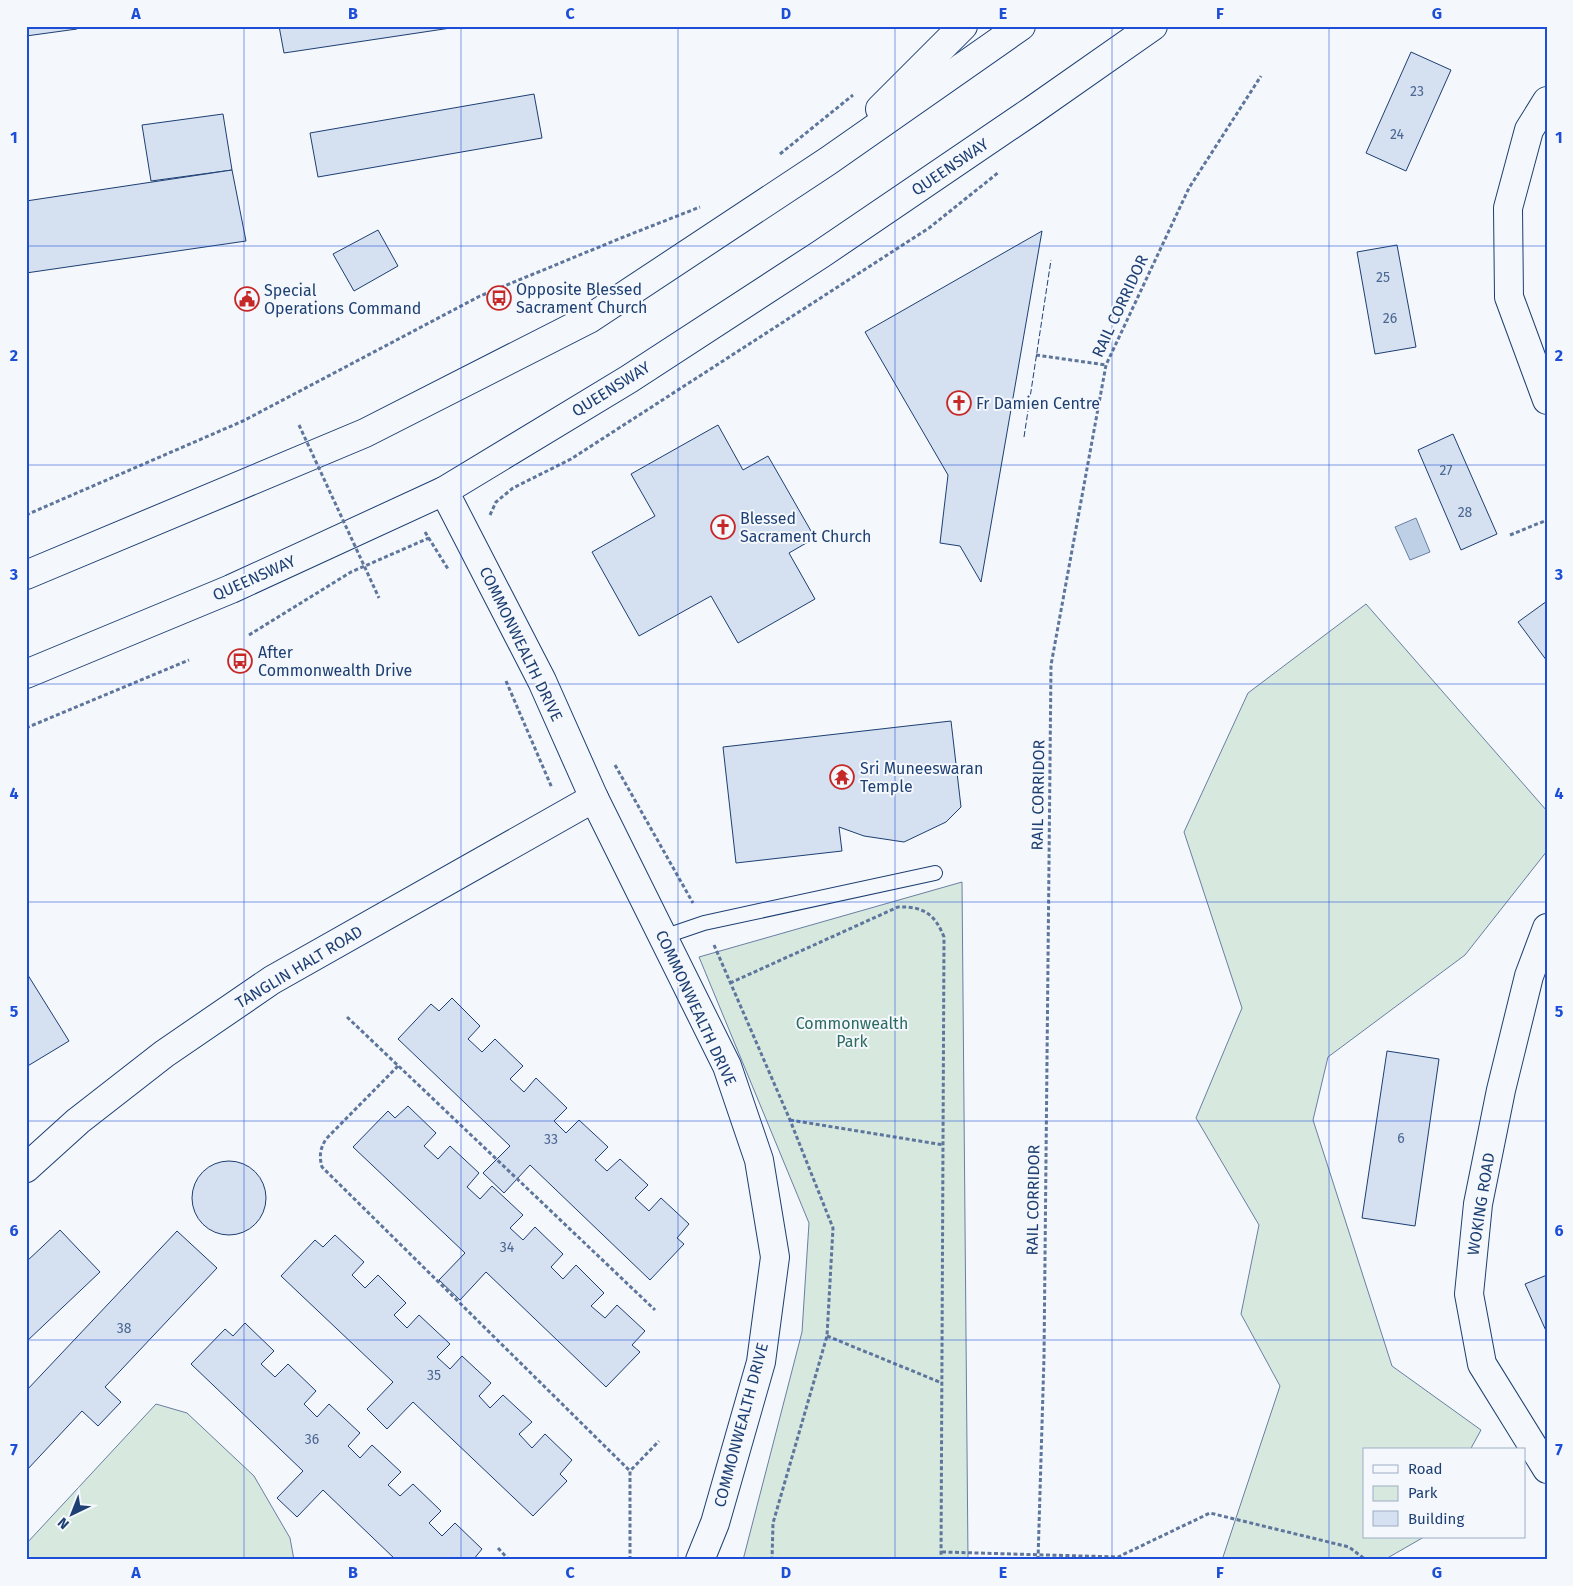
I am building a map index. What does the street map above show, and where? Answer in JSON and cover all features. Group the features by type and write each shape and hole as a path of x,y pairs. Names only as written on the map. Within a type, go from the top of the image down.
{"main road":[{"path":"828,162 963,26"},
{"path":"26,574 365,433 589,319 828,162 1021,26"},
{"name":"QUEENSWAY","path":"26,674 232,589 444,491 629,379 821,254 1153,26"},
{"path":"1547,101 1529,130 1508,208 1509,297 1547,400"},
{"name":"COMMONWEALTH DRIVE","path":"444,491 542,681 594,798 727,1066 759,1160 775,1256 761,1362 715,1523 700,1560"},
{"name":"TANGLIN HALT ROAD","path":"26,1168 78,1121 164,1054 272,980 594,798"},
{"name":"WOKING ROAD","path":"1547,928 1529,976 1502,1090 1478,1204 1469,1294 1482,1364 1547,1469"}],"lane":[{"path":"663,938 704,923 935,873"}],"path":[{"name":"RAIL CORRIDOR","path":"1038,1560 1044,1357 1052,665 1106,365 1189,188 1261,76"},
{"path":"773,159 859,91"},
{"path":"489,518 496,502 513,488 571,459 929,228 1006,166"},
{"path":"26,515 243,421 480,296 709,204"},
{"path":"1036,355 1106,365"},
{"path":"299,425 379,598"},
{"path":"1510,535 1547,520"},
{"path":"425,531 451,576"},
{"path":"249,635 351,572 429,538"},
{"path":"26,728 189,660"},
{"path":"504,677 563,814"},
{"path":"613,762 704,923 790,1120 833,1228 827,1336 773,1523 772,1560"},
{"path":"730,982 898,907 910,906 922,910 932,916 940,926 944,937 941,1560"},
{"path":"347,1018 655,1310"},
{"path":"398,1066 326,1139 320,1148 322,1167 630,1471"},
{"path":"790,1120 944,1145"},
{"path":"827,1336 942,1383"},
{"path":"630,1560 630,1471 659,1440"},
{"path":"942,1552 1118,1557 1210,1513 1349,1547 1366,1560"},
{"path":"498,1548 509,1560"}],"green space":[{"path":"1366,604 1547,811 1547,851 1465,955 1328,1057 1313,1120 1392,1366 1481,1430 1471,1448 1363,1448 1363,1538 1422,1538 1384,1560 1222,1560 1280,1386 1241,1314 1259,1225 1196,1118 1242,1008 1184,832 1248,693"},
{"name":"Commonwealth Park","path":"962,882 968,1560 743,1560 802,1332 809,1223 699,957"},
{"path":"156,1404 187,1413 254,1476 290,1538 294,1560 26,1560 26,1544"}],"water":[{"path":"1416,518 1430,552 1410,560 1395,527"}],"building":[{"path":"26,26 76,26 77,29 26,36"},
{"path":"279,26 464,26 284,53"},
{"path":"1411,52 1451,70 1406,171 1366,153"},
{"path":"534,94 542,138 318,177 310,133"},
{"path":"223,114 232,170 151,181 142,125"},
{"path":"232,170 246,241 26,273 26,201"},
{"path":"378,230 398,266 354,291 333,254"},
{"name":"Fr Damien Centre","path":"1042,231 981,582 960,546 940,543 948,475 865,332"},
{"path":"1397,245 1416,347 1375,354 1357,252"},
{"name":"Blessed Sacrament Church","path":"718,425 743,470 768,456 815,538 789,553 815,599 738,643 711,596 639,636 592,552 655,516 631,474"},
{"path":"1453,434 1497,534 1461,550 1418,450"},
{"path":"1547,601 1547,661 1518,622"},
{"name":"Sri Muneeswaran Temple","path":"951,721 961,807 946,822 904,842 864,836 839,827 842,851 736,863 723,747"},
{"path":"26,972 69,1041 26,1067"},
{"path":"452,998 480,1026 468,1039 482,1052 495,1039 523,1066 510,1079 524,1092 536,1078 567,1108 554,1121 566,1133 579,1120 608,1147 595,1160 607,1171 620,1159 648,1185 635,1198 649,1211 661,1198 689,1224 677,1238 684,1244 650,1280 530,1165 504,1193 483,1173 510,1146 398,1039 431,1004 439,1011"},
{"path":"1387,1051 1439,1059 1415,1226 1362,1218"},
{"path":"408,1106 436,1133 424,1146 438,1159 450,1146 479,1173 467,1187 480,1199 492,1186 523,1215 510,1228 523,1240 535,1227 563,1254 551,1267 563,1279 576,1265 604,1293 591,1306 605,1318 617,1305 645,1331 632,1345 640,1352 606,1387 486,1272 460,1300 439,1280 465,1253 353,1147 388,1111 395,1118"},
{"path":"229,1161 243,1164 255,1172 263,1184 266,1198 263,1212 255,1224 243,1232 229,1235 215,1232 203,1224 195,1212 192,1198 195,1184 203,1172 215,1164"},
{"path":"60,1230 100,1272 26,1342 26,1262"},
{"path":"177,1231 217,1268 105,1387 121,1402 98,1426 82,1411 26,1471 26,1391"},
{"path":"335,1235 364,1262 352,1275 365,1288 378,1275 406,1303 394,1315 407,1328 419,1315 450,1344 437,1357 450,1369 462,1356 491,1383 479,1396 490,1408 503,1395 532,1422 519,1434 532,1448 545,1434 572,1460 560,1474 567,1481 533,1516 413,1402 387,1429 367,1409 393,1382 281,1276 315,1240 323,1247"},
{"path":"1547,1275 1547,1333 1525,1284"},
{"path":"245,1323 274,1351 261,1364 275,1377 288,1364 316,1391 304,1404 317,1417 329,1404 360,1433 348,1446 360,1458 372,1445 401,1472 388,1485 400,1496 413,1484 441,1511 429,1523 442,1536 455,1523 482,1549 473,1560 396,1560 323,1490 297,1517 277,1498 303,1471 191,1364 225,1329 233,1336"}],"fence":[{"path":"1024,437 1051,260"}],"place":[{"name":"Opposite Blessed Sacrament Church","path":"499,298"},
{"name":"Special Operations Command","path":"247,299"},
{"name":"Fr Damien Centre","path":"959,403"},
{"name":"Blessed Sacrament Church","path":"723,527"},
{"name":"After Commonwealth Drive","path":"240,661"},
{"name":"Sri Muneeswaran Temple","path":"842,777"}]}
